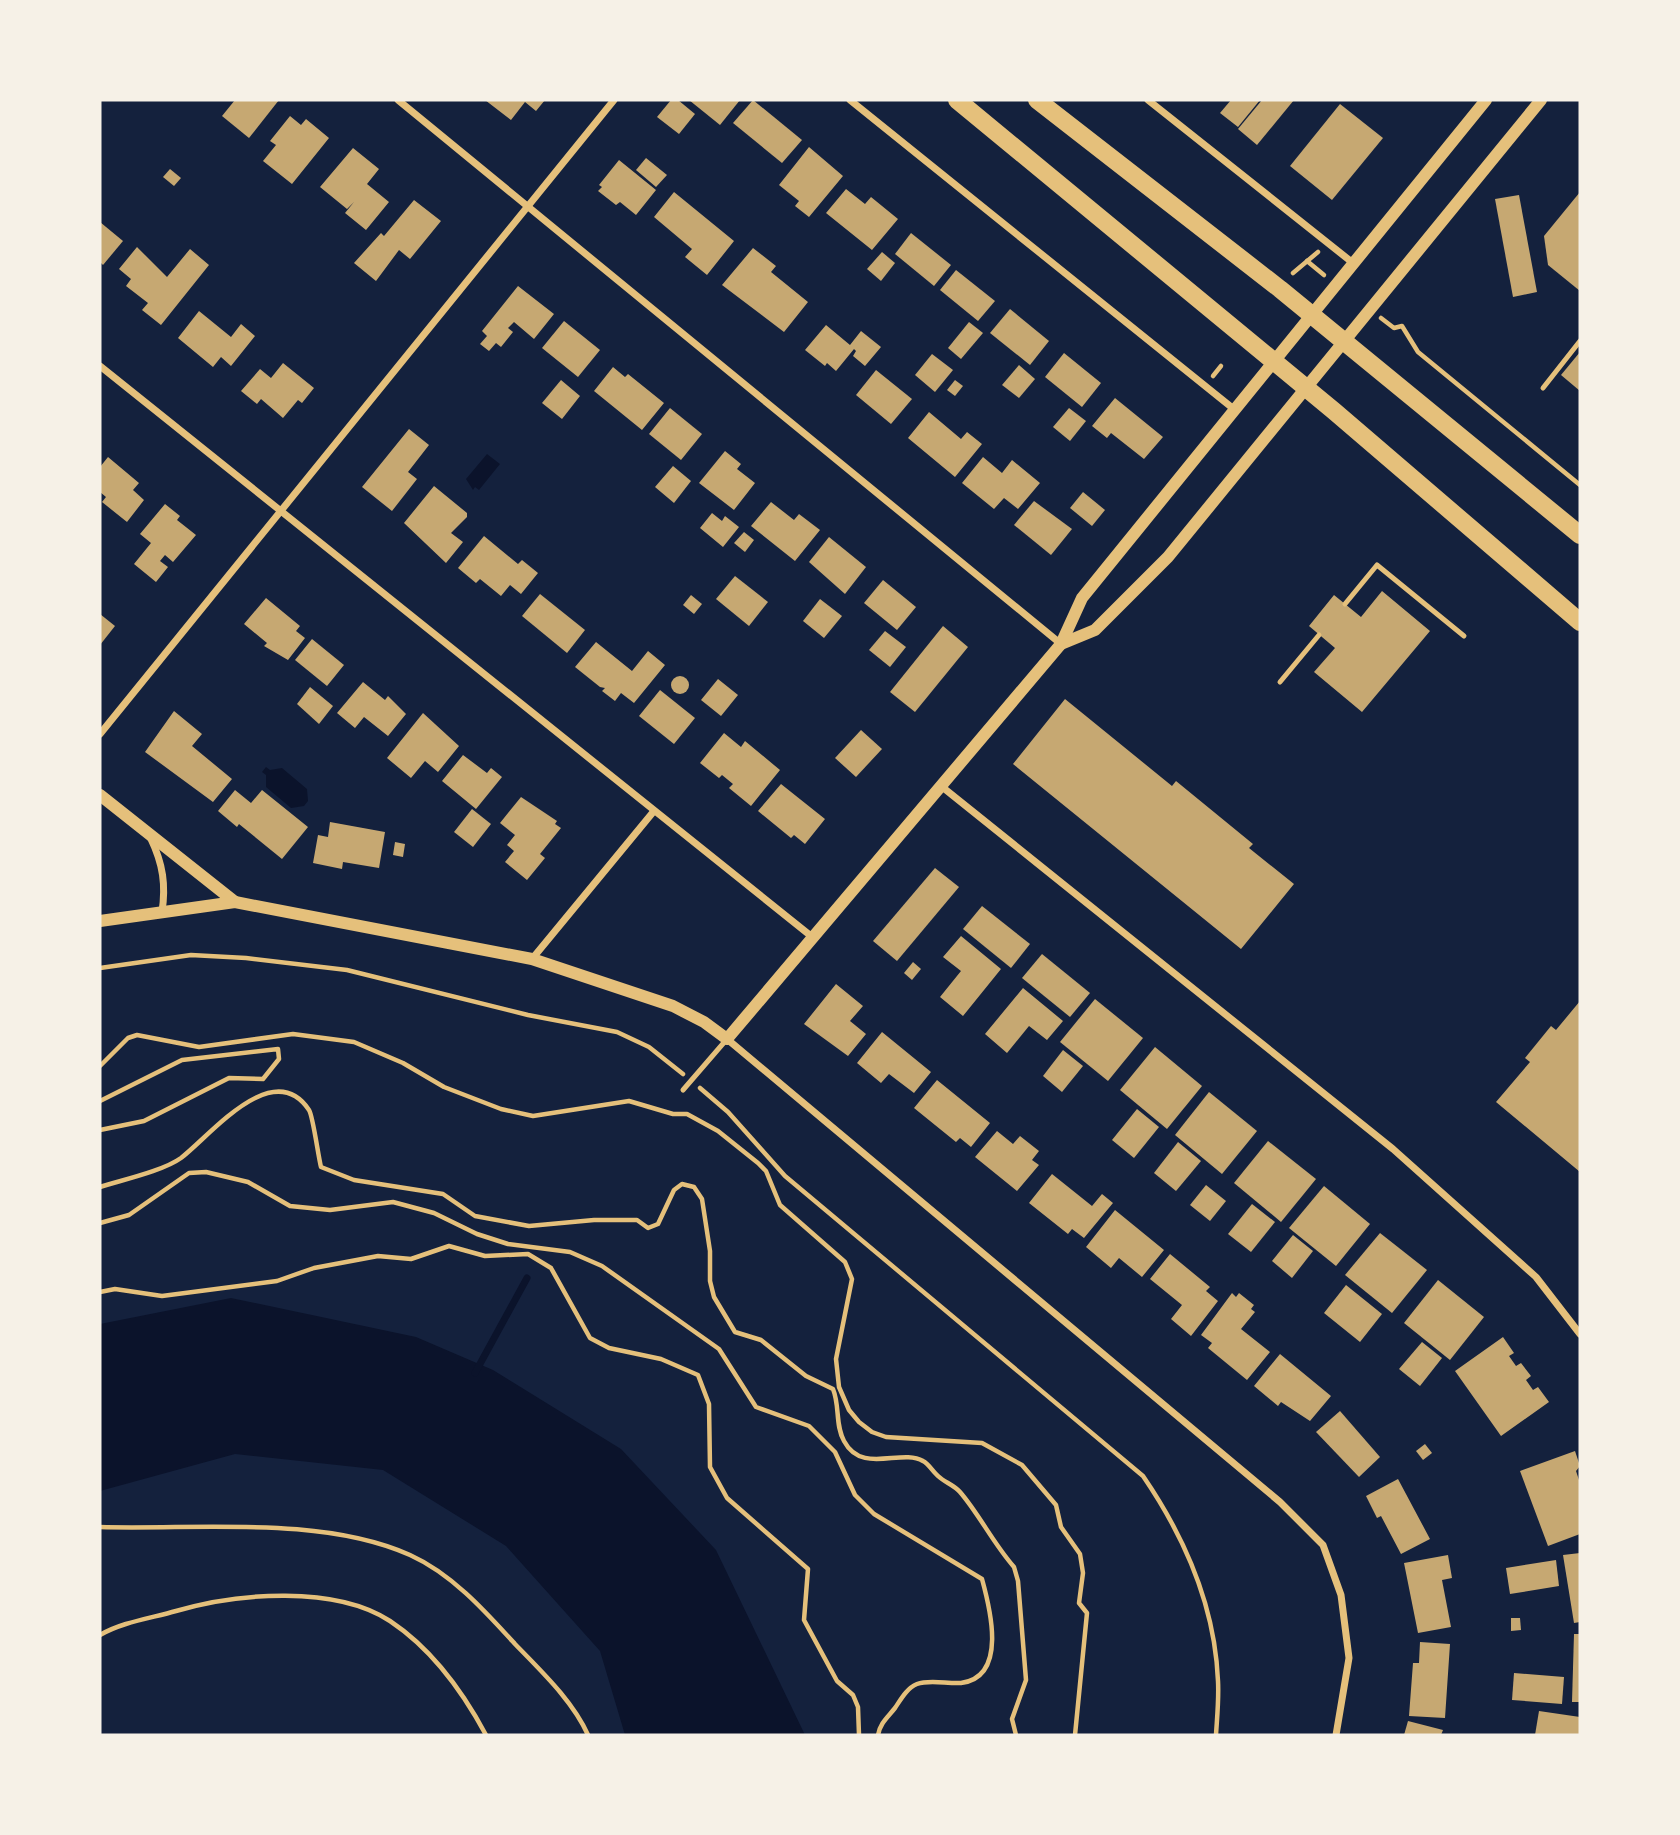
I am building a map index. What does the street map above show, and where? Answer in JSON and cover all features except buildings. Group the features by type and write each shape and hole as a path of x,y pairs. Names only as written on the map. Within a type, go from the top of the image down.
{"main road":[{"path":"957,100 1306,388 1580,622"},
{"path":"1037,100 1312,315 1580,535"}],"street":[{"path":"398,100 1061,644"},
{"path":"100,734 614,100"},
{"path":"850,100 1235,410"},
{"path":"1148,100 1353,263"},
{"path":"727,1039 811,936 1061,644 1082,598 1486,100"},
{"path":"1061,644 1095,630 1168,557 1541,100"},
{"path":"100,366 282,509 811,936"},
{"path":"941,786 1393,1149 1536,1277 1580,1334"},
{"path":"100,795 235,902"},
{"path":"532,959 654,811"},
{"path":"149,834 162,863 165,892 162,912"},
{"path":"100,921 235,902 532,959 673,1006 704,1022 1280,1502 1322,1545 1341,1595 1349,1658 1336,1735"}],"lane":[{"path":"1543,388 1580,341"},
{"path":"1345,604 1377,565 1464,636"},
{"path":"1280,682 1319,635"},
{"path":"683,1090 727,1039"}],"path":[{"path":"1293,272 1307,261"},
{"path":"1394,328 1402,326 1418,352 1580,485"},
{"path":"100,968 191,956 246,958 347,970 528,1015 617,1032 649,1047 728,1112 785,1176 1143,1476 1171,1516 1196,1573 1218,1681 1216,1735"},
{"path":"100,1066 128,1038 137,1035 198,1046 293,1034 354,1042 403,1063 444,1087 501,1109 533,1116 629,1101 673,1114 687,1114 718,1131 766,1171 780,1205 845,1262 852,1279 836,1359 839,1387 849,1410 859,1422 872,1432 886,1437 982,1443 1022,1465 1056,1506 1061,1527 1080,1554 1083,1573 1079,1603 1087,1613 1075,1735"},
{"path":"100,1101 182,1060 278,1049 279,1059 263,1079 229,1078 144,1121 100,1130"},
{"path":"100,1187 179,1160 230,1113 275,1091 295,1095 310,1111 321,1167 354,1180 443,1194 475,1216 528,1226 594,1220 637,1220 648,1228 658,1224 674,1190 682,1184 694,1187 702,1199 710,1251 710,1281 715,1297 735,1332 761,1340 806,1376 833,1389 839,1410 840,1430 852,1451 862,1457 886,1461 902,1457 925,1461 938,1476 959,1491 1014,1567 1018,1581 1026,1679 1012,1719 1017,1735"},
{"path":"100,1223 129,1216 189,1173 206,1172 248,1182 290,1206 330,1210 393,1202 433,1213 477,1234 508,1244 570,1252 602,1266 719,1349 756,1406 809,1426 835,1452 855,1495 874,1514 982,1580 994,1645 985,1664 975,1678 962,1683 920,1683 911,1688 884,1721 878,1735"},
{"path":"100,1292 115,1289 162,1296 277,1282 314,1268 378,1256 411,1259 449,1246 485,1256 514,1253 540,1259 551,1268 564,1288 590,1338 609,1348 661,1359 698,1375 709,1404 710,1466 727,1497 808,1569 804,1620 831,1671 853,1695 858,1707 859,1735"},
{"path":"100,1527 289,1528 358,1538 411,1556 449,1578 489,1615 582,1721 588,1735"},
{"path":"100,1635 210,1601 326,1597 389,1621 429,1654 465,1696 486,1735"}],"water":[{"path":"487,454 500,464 479,490 475,487 473,490 466,479"},
{"path":"266,767 270,770 282,768 307,789 308,801 304,806 291,808 266,787 266,775 262,772"},
{"path":"231,1298 416,1337 493,1370 621,1449 716,1550 805,1735 625,1735 600,1651 506,1546 383,1470 235,1454 100,1491 100,1324"}],"waterway":[{"path":"475,1373 527,1278"}]}
